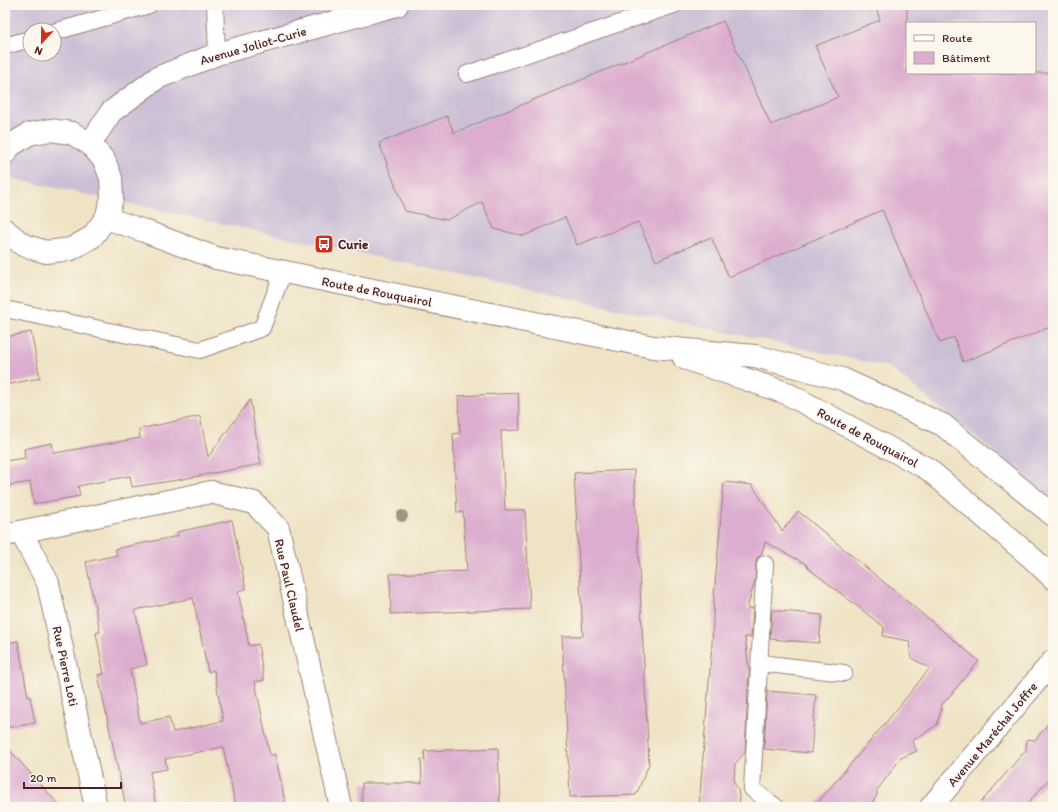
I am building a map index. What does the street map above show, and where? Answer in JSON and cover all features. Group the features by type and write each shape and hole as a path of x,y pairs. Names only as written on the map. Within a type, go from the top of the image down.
{"street":[{"name":"Avenue Joliot-Curie","path":"90,144 111,112 157,78 217,54 397,5"},
{"path":"5,153 10,146 29,134 50,130 72,133 90,144 104,160 111,178 112,198 106,218 92,237 71,249 46,252 23,244 5,230"},
{"name":"Route de Rouquairol","path":"106,218 144,230 216,258 653,347 754,356 842,379 943,425 1053,515"},
{"name":"Route de Rouquairol","path":"653,347 786,393 928,469 1032,558 1053,578"},
{"name":"Rue Paul Claudel","path":"13,533 211,492 254,503 278,528 341,807"},
{"name":"Rue Pierre Loti","path":"13,533 48,583 96,807"},
{"name":"Avenue Maréchal Joffre","path":"931,807 1053,661"}],"lane":[{"path":"62,30 149,5"},
{"path":"215,5 217,54"},
{"path":"467,74 674,5"},
{"path":"5,46 22,41"},
{"path":"5,309 200,350 262,328 283,272"},
{"path":"765,564 752,789 776,807"},
{"path":"760,662 844,673"}],"shaded area":[{"path":"5,5 1053,5 1053,500 889,367 5,177"}],"building":[{"path":"875,5 907,5 906,74 1053,73 1053,326 963,362 954,337 940,343 882,210 729,277 711,237 656,261 638,222 577,245 565,217 524,236 494,229 482,202 447,220 405,211 379,143 447,116 454,133 723,21 771,125 838,97 815,46 880,20"},
{"path":"31,332 40,378 5,385 5,337"},
{"path":"518,393 520,430 501,431 505,510 525,510 530,609 391,614 390,574 467,571 463,512 457,513 453,434 460,433 458,396"},
{"path":"250,400 261,464 132,487 130,476 78,486 80,496 34,504 30,482 5,486 5,461 25,458 24,449 52,443 54,453 140,438 139,429 200,416 208,457"},
{"path":"634,470 649,764 636,795 570,797 562,636 583,636 574,473"},
{"path":"724,482 752,485 782,531 798,511 979,661 941,706 937,725 912,741 917,751 901,758 877,790 877,795 870,807 814,807 930,668 911,658 909,641 883,636 884,627 808,568 806,564 765,542 761,555 757,558 755,581 747,608 753,608 751,637 745,637 749,671 745,752 735,764 734,783 738,789 740,807 699,807 712,644 714,596"},
{"path":"232,520 246,589 238,591 249,646 258,644 264,680 255,682 270,756 275,754 286,807 236,807 223,747 165,759 167,769 150,772 156,807 126,807 98,675 104,674 96,633 100,632 86,562 117,555 115,549 178,536 177,532","holes":["193,598 208,672 214,670 223,721 173,732 169,717 140,723 130,669 147,665 135,610"]},
{"path":"772,610 822,615 819,643 770,639"},
{"path":"18,641 28,697 30,696 35,723 5,728 5,643"},
{"path":"767,691 816,695 811,753 764,749"},
{"path":"1053,718 1053,774 1025,807 977,807 1026,750 1027,739 1035,740"},
{"path":"5,745 61,807 5,807"},
{"path":"498,748 500,807 362,807 362,783 422,783 421,759 425,760 424,751"}],"place":[{"name":"Curie","path":"324,244"}]}
